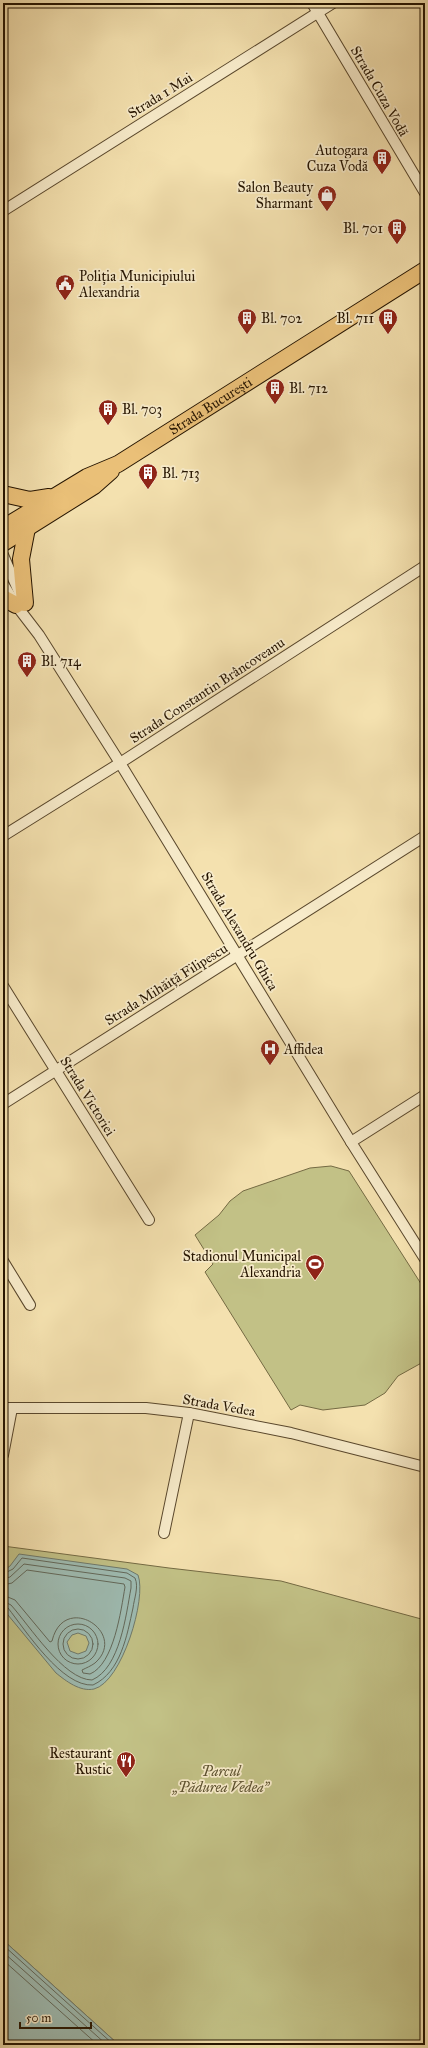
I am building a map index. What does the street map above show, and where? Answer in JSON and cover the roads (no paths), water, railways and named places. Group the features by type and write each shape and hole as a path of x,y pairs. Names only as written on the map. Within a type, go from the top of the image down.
{"main road":[{"name":"Strada București","path":"3,528 87,477 118,464 425,270"},
{"name":"Strada București","path":"3,543 94,486 118,464"},
{"path":"3,494 30,500 55,496"},
{"path":"15,602 22,549 27,528"}],"street":[{"name":"Strada Cuza Vodă","path":"312,3 425,193"},
{"name":"Strada 1 Mai","path":"3,211 333,3"},
{"name":"Strada Alexandru Ghica","path":"3,555 15,602"},
{"name":"Strada Constantin Brâncoveanu","path":"3,836 120,763 425,566"},
{"name":"Strada Alexandru Ghica","path":"3,584 29,620 120,763 425,1259"},
{"name":"Strada Mihăiță Filipescu","path":"3,1104 425,836"},
{"name":"Strada Victoriei","path":"3,986 149,1220"},
{"path":"352,1142 425,1095"},
{"path":"3,1261 30,1305"},
{"path":"3,1455 8,1408"},
{"name":"Strada Vedea","path":"8,1408 146,1408 189,1413 291,1433 425,1467"},
{"path":"164,1533 189,1413"}],"water":[{"path":"19,1554 127,1569 138,1575 140,1586 139,1602 130,1638 123,1656 114,1671 104,1683 94,1689 89,1690 78,1687 64,1679 56,1673 3,1609 3,1571 10,1566","holes":["78,1633 86,1636 89,1643 86,1651 78,1654 70,1651 67,1642 72,1635"]},
{"path":"3,1940 119,2045 3,2045"}],"place":[{"name":"Autogara Cuza Vodă","path":"382,175"},
{"name":"Salon Beauty Sharmant","path":"327,212"},
{"name":"Bl. 701","path":"397,245"},
{"name":"Poliția Municipiului Alexandria","path":"65,301"},
{"name":"Bl. 702","path":"247,335"},
{"name":"Bl. 711","path":"388,335"},
{"name":"Bl. 712","path":"275,405"},
{"name":"Bl. 703","path":"108,426"},
{"name":"Bl. 713","path":"148,490"},
{"name":"Bl. 714","path":"27,678"},
{"name":"Affidea","path":"270,1066"},
{"name":"Stadionul Municipal Alexandria","path":"315,1281"},
{"name":"Restaurant Rustic","path":"126,1778"}],"park label":[{"name":"Parcul „Pădurea Vedea”","path":"221,1780"}]}
